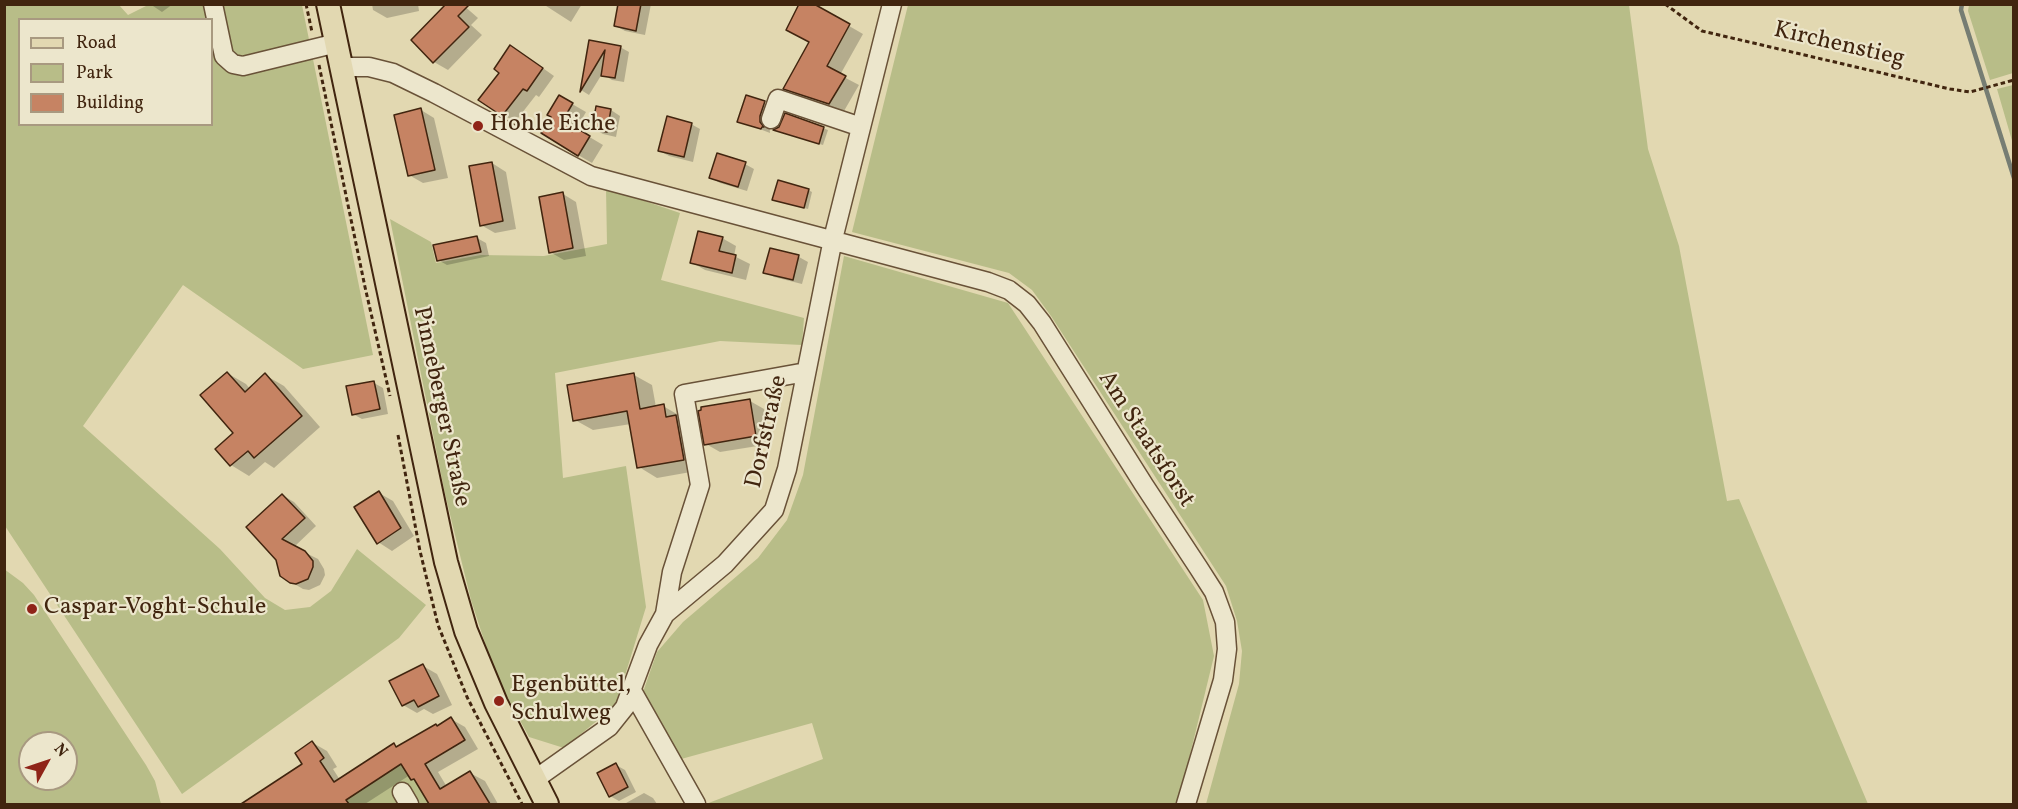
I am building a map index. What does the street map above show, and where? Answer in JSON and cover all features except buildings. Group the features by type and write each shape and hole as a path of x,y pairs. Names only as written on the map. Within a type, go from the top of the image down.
{"main road":[{"name":"Pinneberger Straße","path":"328,4 446,562 466,632 496,704 547,804"}],"street":[{"path":"213,4 224,56 233,64 243,66 337,43"},
{"name":"Dorfstraße","path":"534,780 609,727 625,707 648,645 666,614 724,564 774,510 787,469 833,239 892,4"},
{"path":"342,67 369,67 393,73 591,176 833,239"},
{"path":"771,119 778,99 861,127"},
{"name":"Am Staatsforst","path":"833,239 988,282 1009,290 1027,304 1042,323 1214,592 1225,622 1227,648 1223,680 1186,804"},
{"path":"666,614 672,572 700,485 684,394 806,372"},
{"path":"631,689 696,804"}],"path":[{"name":"Kirchenstieg","path":"1665,4 1702,32 1970,92 2013,80"}],"green space":[{"path":"4,5 119,5 128,15 148,5 302,5 373,355 303,369 183,285 83,426 220,549 265,598 285,610 310,607 331,591 357,549 426,605 399,638 182,794 5,526"},
{"path":"908,5 1629,5 1648,149 1679,246 1727,501 1739,499 1868,804 1206,804 1239,684 1242,651 1237,621 1226,586 1032,290 1009,273 852,232"},
{"path":"1969,5 2013,5 2013,73 1990,80 1968,11"},
{"path":"2014,85 2013,144 1997,89"},
{"path":"606,188 680,213 661,280 804,318 802,345 720,341 555,373 563,478 626,466 646,607 616,705 564,748 529,737 495,674 471,600 445,494 390,219 431,242 436,263 481,255 544,256 607,244"},
{"path":"844,256 1008,303 1203,600 1214,656 1178,804 706,804 823,759 812,723 663,764 635,715 657,652 683,622 758,558 787,520 803,475"},
{"path":"4,569 23,583 34,595 146,765 155,781 161,804 5,804"},
{"path":"400,761 429,804 348,804 346,800"}],"waterway":[{"path":"1962,4 1961,10 2014,178"}],"place":[{"name":"Hohle Eiche","path":"478,126"},
{"name":"Caspar-Voght-Schule","path":"32,609"},
{"name":"Egenbüttel, Schulweg","path":"499,701"}]}
